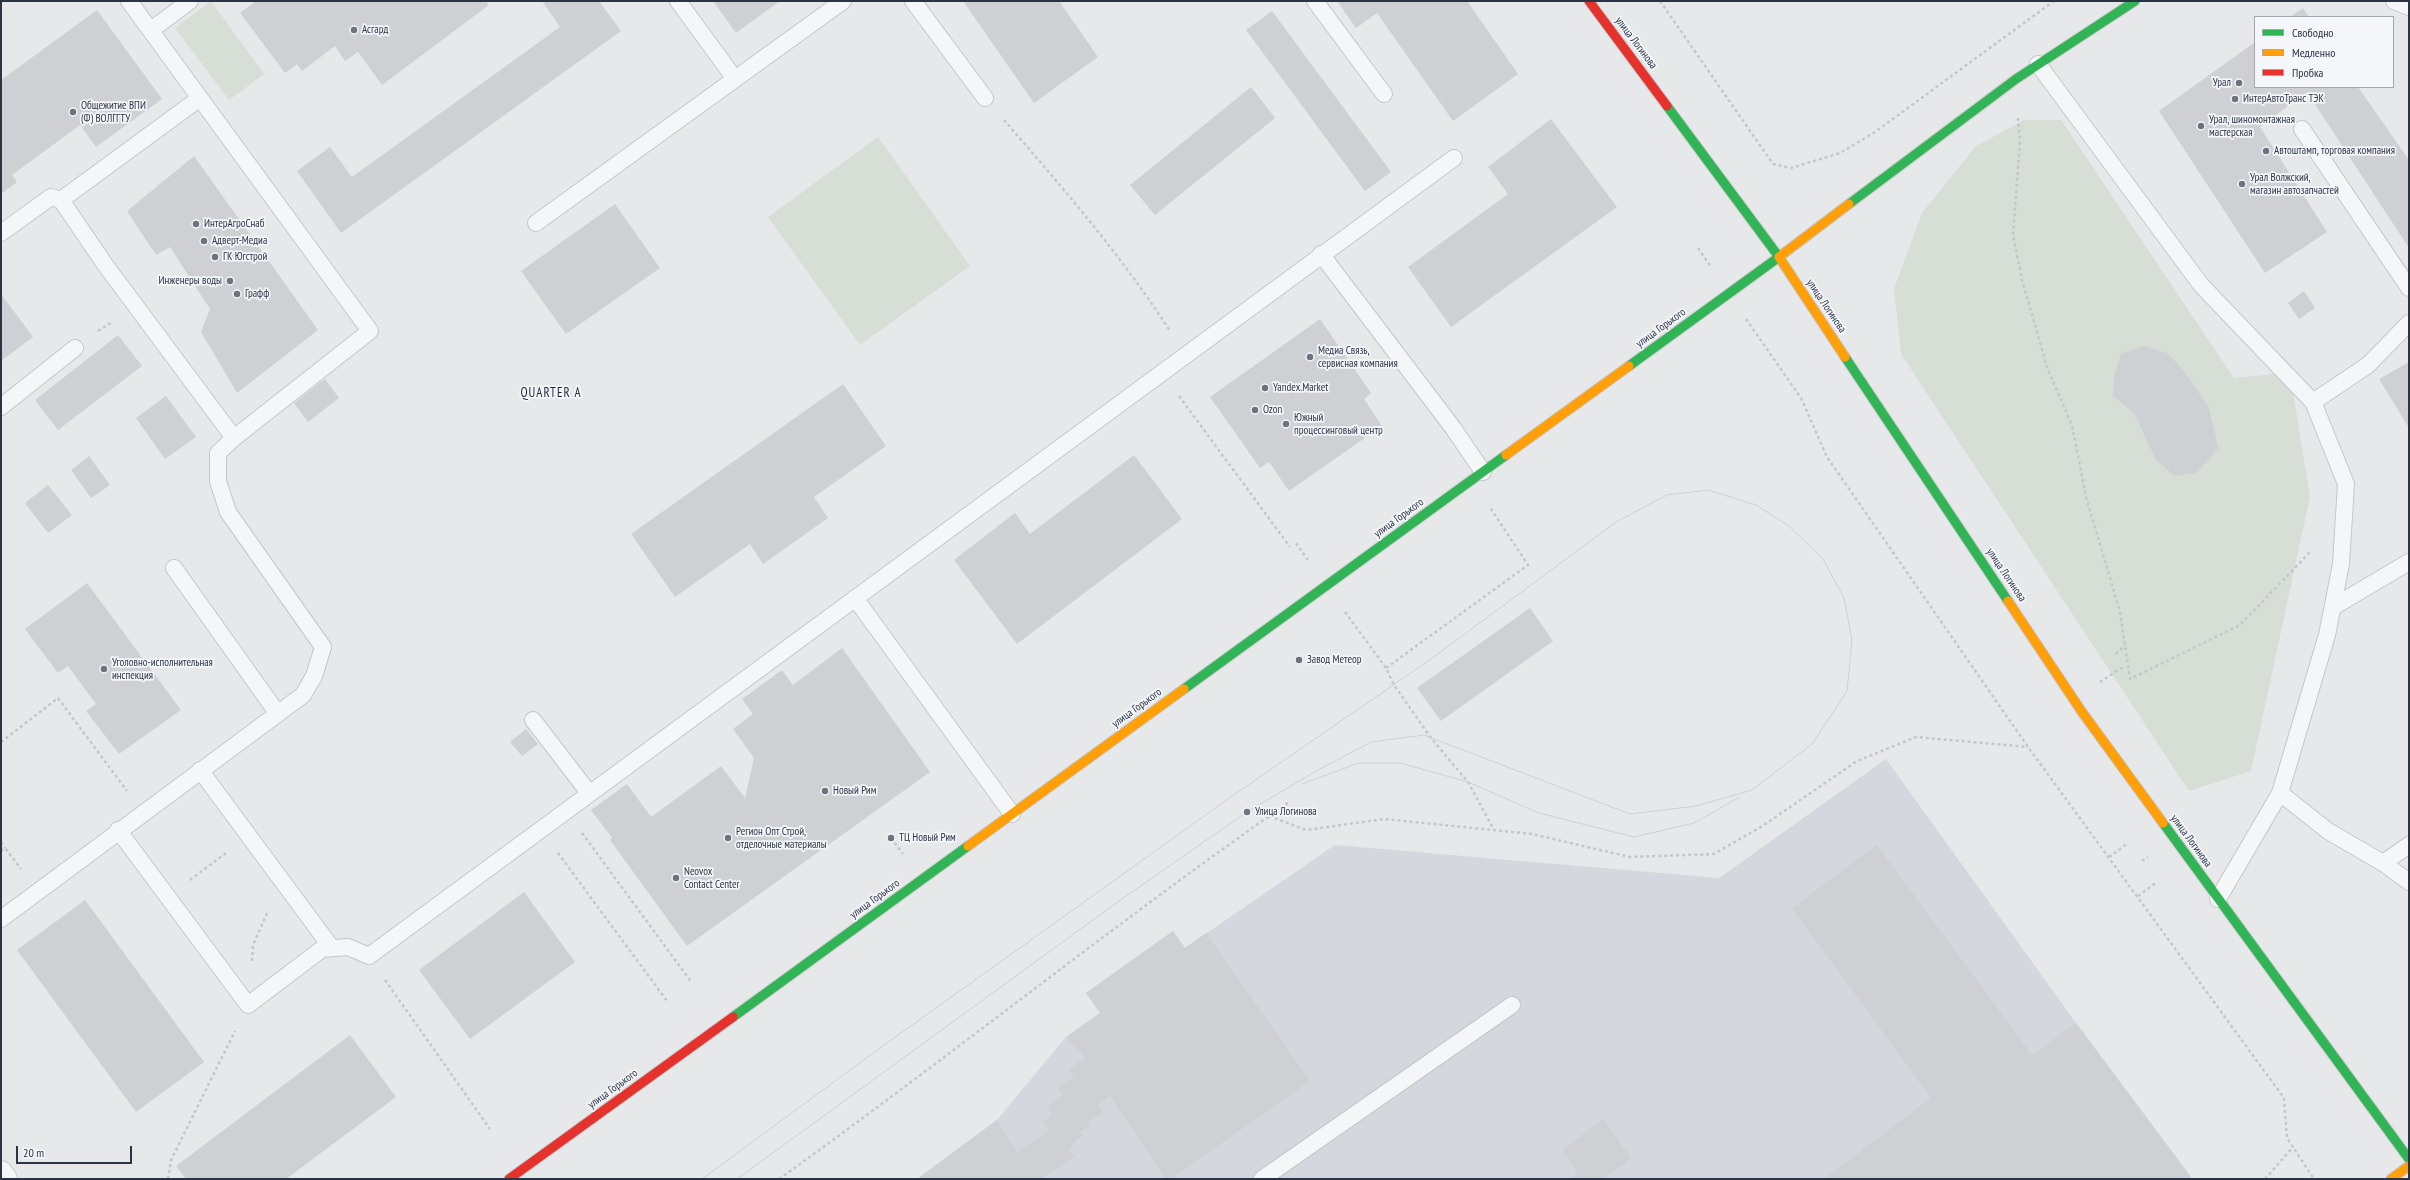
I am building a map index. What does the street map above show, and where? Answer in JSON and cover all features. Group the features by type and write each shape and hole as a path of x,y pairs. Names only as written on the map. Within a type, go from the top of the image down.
{"street":[{"name":"улица Логинова","path":"1589,1 1779,257 2082,712 2409,1159"},
{"name":"улица Горького","path":"509,1179 1779,257 2016,79 2135,1"},
{"path":"2391,1179 2409,1166"},
{"path":"1,1172 6,1179"}],"lane":[{"path":"1,919 142,812 303,695 314,676 324,647 228,512 218,482 218,453 234,438 370,331 129,1"},
{"path":"151,30 190,1"},
{"path":"678,1 735,79"},
{"path":"536,223 843,1"},
{"path":"913,1 985,98"},
{"path":"1315,1 1384,94"},
{"path":"2394,1 2409,7"},
{"path":"2038,64 2202,285 2313,402 2346,484 2341,564 2327,635 2280,793 2218,899"},
{"path":"61,200 200,98"},
{"path":"2302,129 2409,288"},
{"path":"118,830 167,897 254,1000 322,949 331,947 348,947 369,956 1161,372 1454,158"},
{"path":"1,233 50,197 61,200 234,438"},
{"path":"1322,254 1453,428 1477,476"},
{"path":"2313,402 2368,364 2409,323"},
{"path":"1,406 75,348"},
{"path":"2333,606 2409,562"},
{"path":"174,568 278,714"},
{"path":"855,598 1012,814"},
{"path":"533,720 589,793"},
{"path":"200,770 331,947"},
{"path":"2280,793 2328,831 2383,863 2409,882"},
{"path":"2383,863 2409,844"},
{"path":"1262,1179 1512,1005"}],"path":[{"path":"1660,1 1773,164 1791,168 1840,153 1875,132 2054,1"},
{"path":"2016,79 2020,142 2013,235 2022,280 2048,370 2072,425 2086,497 2120,612 2130,680 2240,626 2284,582 2344,514"},
{"path":"985,98 1073,200 1153,304 1186,354"},
{"path":"1698,248 1763,346 1801,398 1827,457 2028,747 2284,1098 2287,1138 2314,1179"},
{"path":"75,348 136,305"},
{"path":"1161,372 1290,547"},
{"path":"1477,476 1528,565 1386,668 1394,685 1431,738 1468,782 1494,830"},
{"path":"2116,654 2125,645"},
{"path":"1,742 58,698 142,812"},
{"path":"1269,816 1306,830 1384,819 1532,834 1630,857 1714,854 1764,825 1857,761 1916,737 2028,747"},
{"path":"779,1179 886,1101 1159,895 1288,803"},
{"path":"566,811 692,983"},
{"path":"541,829 667,1001"},
{"path":"167,897 249,836"},
{"path":"1,842 5,848"},
{"path":"2109,857 2128,843"},
{"path":"168,1179 171,1160 182,1142 254,1000 250,975 253,945 281,879"},
{"path":"2138,896 2157,882"},
{"path":"369,956 490,1129"},
{"path":"2265,1179 2293,1147"}],"shaded area":[{"path":"211,1 264,74 229,100 175,28"},
{"path":"2024,120 2061,120 2234,378 2276,374 2293,392 2310,497 2251,771 2189,791 1901,354 1894,289 1922,213 1976,146"},
{"path":"878,137 970,266 860,345 768,217"},
{"path":"1886,759 2076,1023 2191,1177 2188,1179 917,1179 997,1120 1066,1037 1100,1013 1086,993 1173,931 1185,948 1335,845 1719,878"}],"building":[{"name":"Асгард","path":"256,1 486,1 489,5 382,85 358,52 345,61 335,46 302,71 297,64 285,73 240,13"},
{"path":"542,1 599,1 621,31 341,233 297,171 330,147 352,177 560,27"},
{"path":"713,1 780,1 736,33"},
{"path":"963,1 1059,1 1098,57 1034,103"},
{"path":"1337,1 1467,1 1518,74 1453,121 1377,13 1356,28"},
{"path":"2303,8 2308,16 2291,16"},
{"name":"Общежитие ВПИ (Ф) ВОЛГГТУ","path":"97,10 162,99 96,147 80,125 12,175 17,182 1,194 1,80"},
{"path":"1272,11 1391,172 1365,191 1246,30"},
{"path":"2254,43 2254,88 2359,88 2409,160 2409,248 2307,92 2260,127 2327,232 2265,273 2159,111"},
{"path":"1251,87 1275,118 1155,215 1130,185"},
{"path":"1551,119 1617,207 1451,327 1408,267 1508,194 1488,167"},
{"path":"194,156 318,330 237,393 201,332 210,309 170,247 156,255 127,211"},
{"path":"615,204 660,268 566,334 521,271"},
{"path":"2304,291 2315,308 2299,319 2288,303"},
{"path":"1,294 33,337 1,361"},
{"path":"1320,319 1371,393 1364,399 1382,426 1289,491 1269,462 1260,468 1210,397"},
{"path":"118,335 142,366 58,430 35,400"},
{"path":"2143,346 2167,353 2184,371 2209,408 2218,448 2209,460 2195,473 2175,476 2156,460 2134,413 2113,396 2114,376 2121,354"},
{"path":"2409,362 2409,428 2379,379"},
{"path":"325,379 339,398 308,422 294,403"},
{"path":"843,384 886,446 814,497 828,518 763,564 750,544 675,597 631,534"},
{"path":"166,396 196,437 165,459 136,418"},
{"path":"1134,455 1182,519 1017,644 954,560 1015,513 1030,534"},
{"path":"89,456 110,485 91,498 71,470"},
{"path":"48,485 72,515 48,533 25,503"},
{"path":"87,583 181,710 119,754 86,711 96,704 68,666 58,673 25,629"},
{"path":"1530,608 1553,641 1441,721 1417,688"},
{"name":"Новый Рим","path":"842,648 930,772 687,946 610,840 612,838 591,810 627,784 651,817 721,766 745,798 754,758 733,729 753,714 742,699 782,670 793,685"},
{"path":"526,729 538,744 522,756 510,742"},
{"path":"1877,845 2032,1055 2076,1023 2191,1177 2188,1179 1824,1179 1931,1098 1792,908"},
{"path":"524,892 575,962 470,1039 419,970"},
{"path":"85,900 204,1062 136,1112 17,950"},
{"path":"1173,931 1185,948 1206,933 1310,1081 1171,1179 1166,1179 1110,1096 1098,1105 1103,1112 1087,1122 1090,1125 1080,1132 1083,1135 1074,1142 1069,1150 1074,1157 1041,1179 917,1179 997,1120 1017,1152 1049,1131 1043,1122 1052,1115 1047,1106 1063,1095 1058,1087 1074,1077 1069,1069 1085,1058 1066,1037 1100,1013 1086,993"},
{"path":"350,1035 396,1097 286,1179 186,1179 176,1166"},
{"path":"1603,1119 1631,1158 1606,1177 1607,1179 1569,1179 1578,1173 1562,1150"}],"tram line":[{"path":"702,1179 880,1048 1235,794 1431,659 1616,522 1667,495 1708,490 1756,505 1789,526 1823,559 1844,598 1852,640 1847,691 1812,744 1752,790 1696,806 1630,814 1424,735 1371,742 1318,770 1247,812 1119,901 737,1179"},
{"path":"1302,784 1359,763 1400,763 1468,782 1539,813 1634,837 1694,823 1740,797"}],"traffic: fast":[{"path":"1849,204 2016,79 2135,1"},
{"path":"1629,366 1779,257 1667,106"},
{"path":"1845,357 2008,601"},
{"path":"1184,689 1506,455"},
{"path":"2163,823 2409,1159"},
{"path":"733,1017 968,846"}],"traffic: slow":[{"path":"1845,357 1779,257 1849,204"},
{"path":"1506,455 1629,366"},
{"path":"2008,601 2082,712 2163,823"},
{"path":"968,846 1184,689"},
{"path":"2391,1179 2409,1166"}],"traffic: jam":[{"path":"1589,1 1667,106"},
{"path":"509,1179 733,1017"}],"place":[{"name":"Асгард","path":"354,30"},
{"name":"Урал","path":"2239,83"},
{"name":"ИнтерАвтоТранс ТЭК","path":"2235,99"},
{"name":"Общежитие ВПИ (Ф) ВОЛГГТУ","path":"73,112"},
{"name":"Урал, шиномонтажная мастерская","path":"2201,126"},
{"name":"Автоштамп, торговая компания","path":"2266,151"},
{"name":"Урал Волжский, магазин автозапчастей","path":"2242,184"},
{"name":"ИнтерАгроСнаб","path":"196,224"},
{"name":"Адверт-Медиа","path":"204,241"},
{"name":"ГК Югстрой","path":"215,257"},
{"name":"Инженеры воды","path":"230,281"},
{"name":"Графф","path":"237,294"},
{"name":"Медиа Связь, сервисная компания","path":"1310,357"},
{"name":"Yandex.Market","path":"1265,388"},
{"name":"Ozon","path":"1255,410"},
{"name":"Южный процессинговый центр","path":"1286,424"},
{"name":"Завод Метеор","path":"1299,660"},
{"name":"Уголовно-исполнительная инспекция","path":"104,669"},
{"name":"Новый Рим","path":"825,791"},
{"name":"Улица Логинова","path":"1247,812"},
{"name":"Регион Опт Строй, отделочные материалы","path":"728,838"},
{"name":"ТЦ Новый Рим","path":"891,838"},
{"name":"Neovox Contact Center","path":"676,878"}],"district":[{"name":"QUARTER A","path":"551,393"}]}
